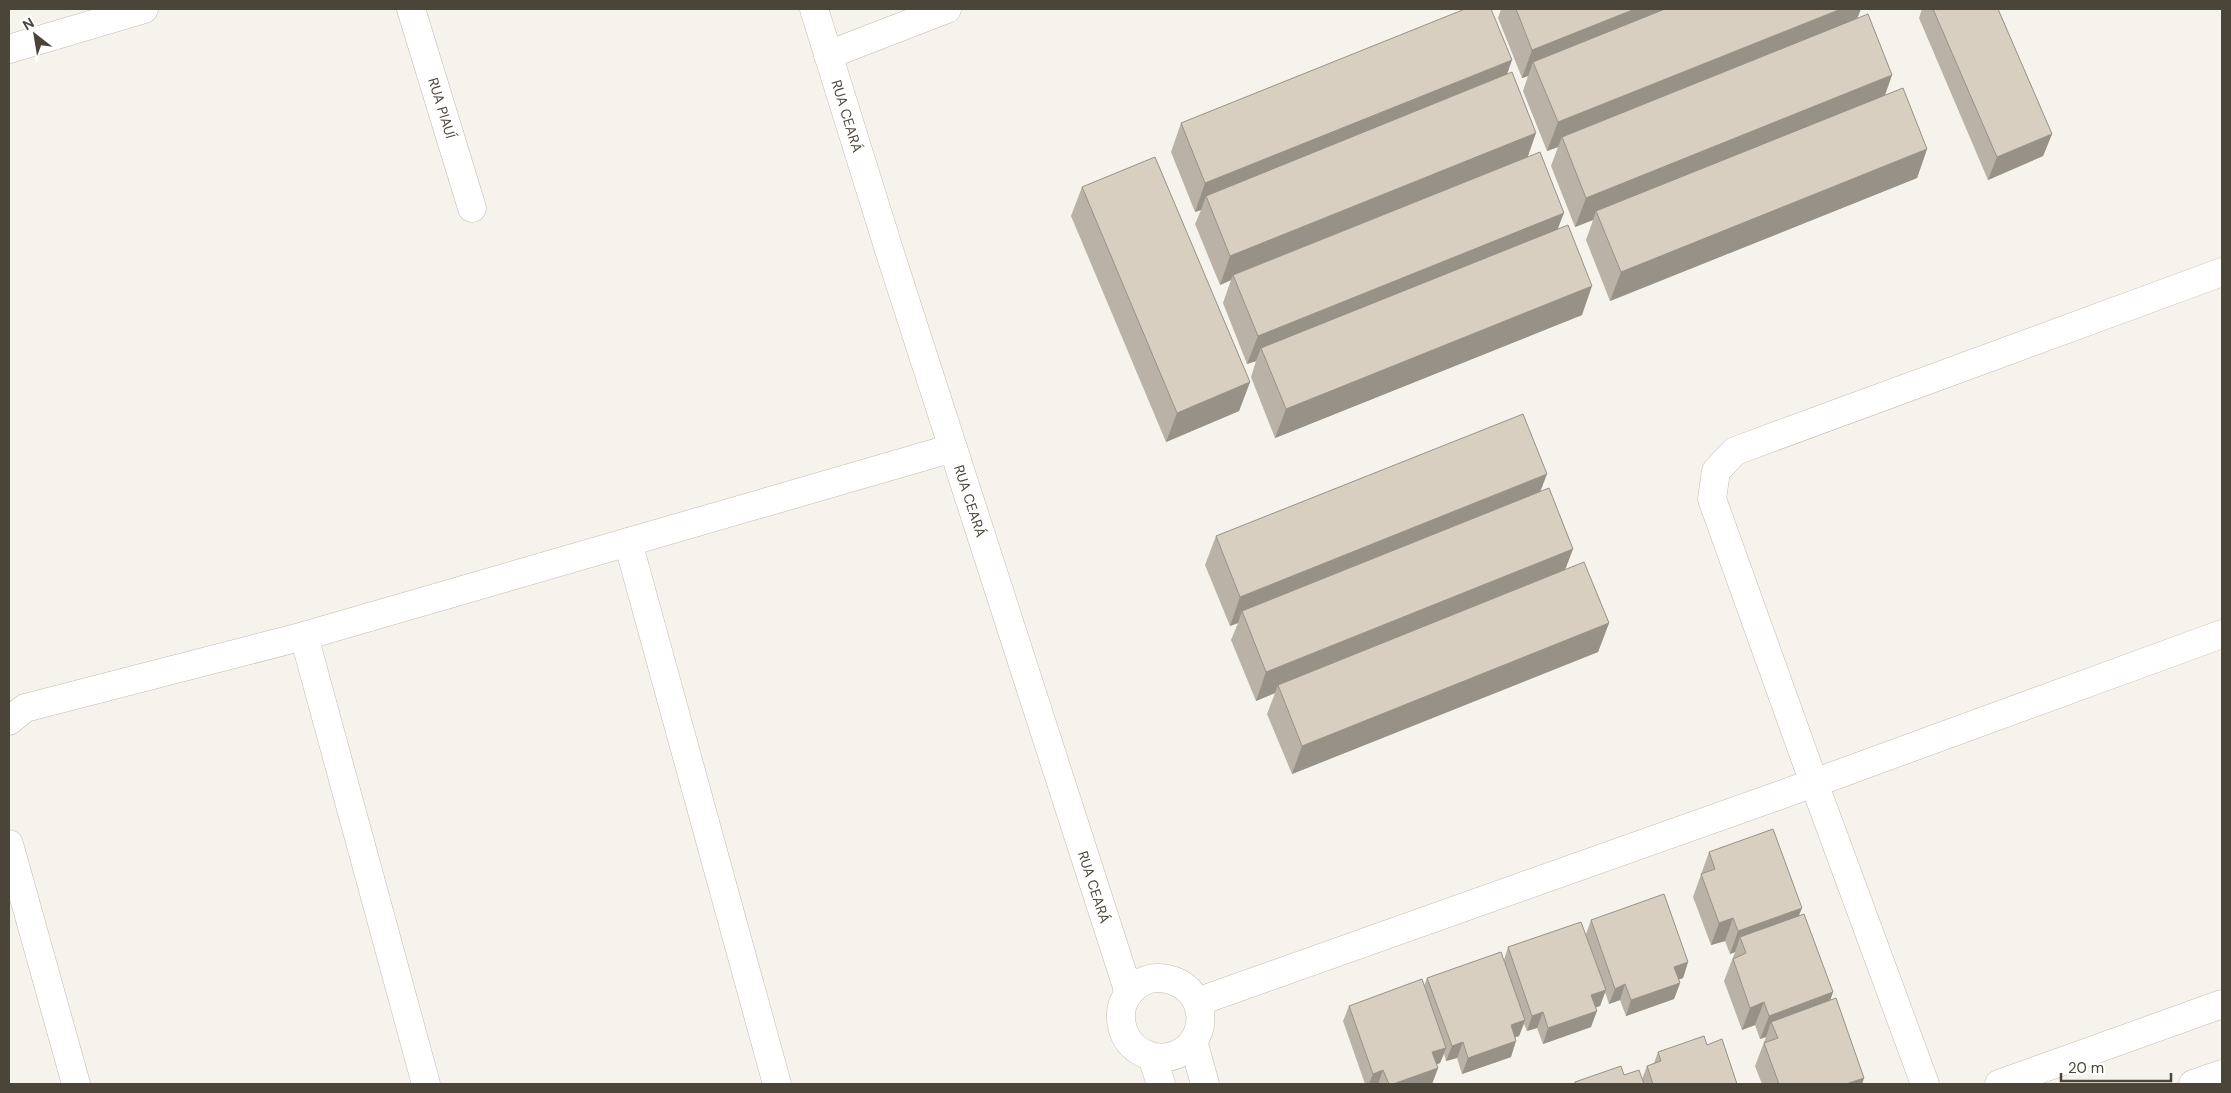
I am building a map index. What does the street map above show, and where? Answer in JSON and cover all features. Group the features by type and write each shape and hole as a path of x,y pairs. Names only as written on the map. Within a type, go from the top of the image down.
{"street":[{"path":"9,49 144,9"},
{"name":"RUA PIAUÍ","path":"412,9 472,208"},
{"name":"RUA CEARÁ","path":"814,9 1129,993"},
{"path":"828,56 947,9"},
{"path":"1925,1084 1712,499 1716,471 1735,451 2222,272"},
{"path":"9,721 25,708 304,636 953,448"},
{"path":"628,542 777,1084"},
{"path":"1197,1002 1814,783 2222,634"},
{"path":"304,636 426,1084"},
{"path":"9,844 76,1084"},
{"path":"1156,978 1172,979 1186,986 1197,1002 1200,1012 1200,1028 1193,1041 1182,1051 1168,1057 1152,1057 1138,1050 1126,1038 1121,1023 1122,1007 1129,993 1141,982 1156,978"},
{"path":"2000,1084 2222,1004"},
{"path":"1193,1041 1205,1084"},
{"path":"1152,1057 1161,1084"},
{"path":"2193,1084 2222,1074"}],"building":[{"path":"1465,9 1491,9 1512,60 1205,183 1181,123"},
{"path":"1516,9 1635,9 1532,50"},
{"path":"1665,9 1841,9 1558,122 1533,62"},
{"path":"1933,9 1998,9 2052,134 1997,157"},
{"path":"1868,14 1892,75 1586,198 1562,137"},
{"path":"1512,72 1536,133 1230,256 1206,196"},
{"path":"1903,88 1927,149 1621,272 1596,211"},
{"path":"1540,152 1564,213 1258,336 1233,275"},
{"path":"1155,157 1250,382 1177,413 1082,187"},
{"path":"1568,225 1592,286 1286,409 1261,348"},
{"path":"1523,414 1547,474 1240,597 1216,536"},
{"path":"1549,488 1573,549 1266,672 1242,611"},
{"path":"1584,562 1609,623 1302,746 1278,685"},
{"path":"1773,829 1802,908 1738,931 1733,918 1719,923 1701,874 1715,869 1709,852"},
{"path":"1664,894 1688,962 1674,967 1680,983 1631,1000 1625,984 1615,989 1591,920"},
{"path":"1804,914 1833,992 1769,1016 1764,1002 1750,1008 1733,959 1746,953 1740,937"},
{"path":"1581,922 1606,990 1591,995 1597,1011 1548,1028 1543,1012 1532,1016 1508,947"},
{"path":"1501,952 1525,1020 1511,1025 1516,1041 1468,1058 1463,1042 1452,1046 1427,978"},
{"path":"1422,979 1446,1048 1432,1052 1438,1068 1389,1084 1383,1070 1373,1074 1349,1006"},
{"path":"1836,998 1864,1078 1846,1084 1779,1084 1764,1043 1778,1038 1771,1022"},
{"path":"1704,1036 1707,1045 1722,1039 1737,1084 1653,1084 1647,1066 1661,1061 1658,1052"},
{"path":"1621,1066 1624,1075 1639,1070 1644,1084 1575,1084 1575,1082"}]}
